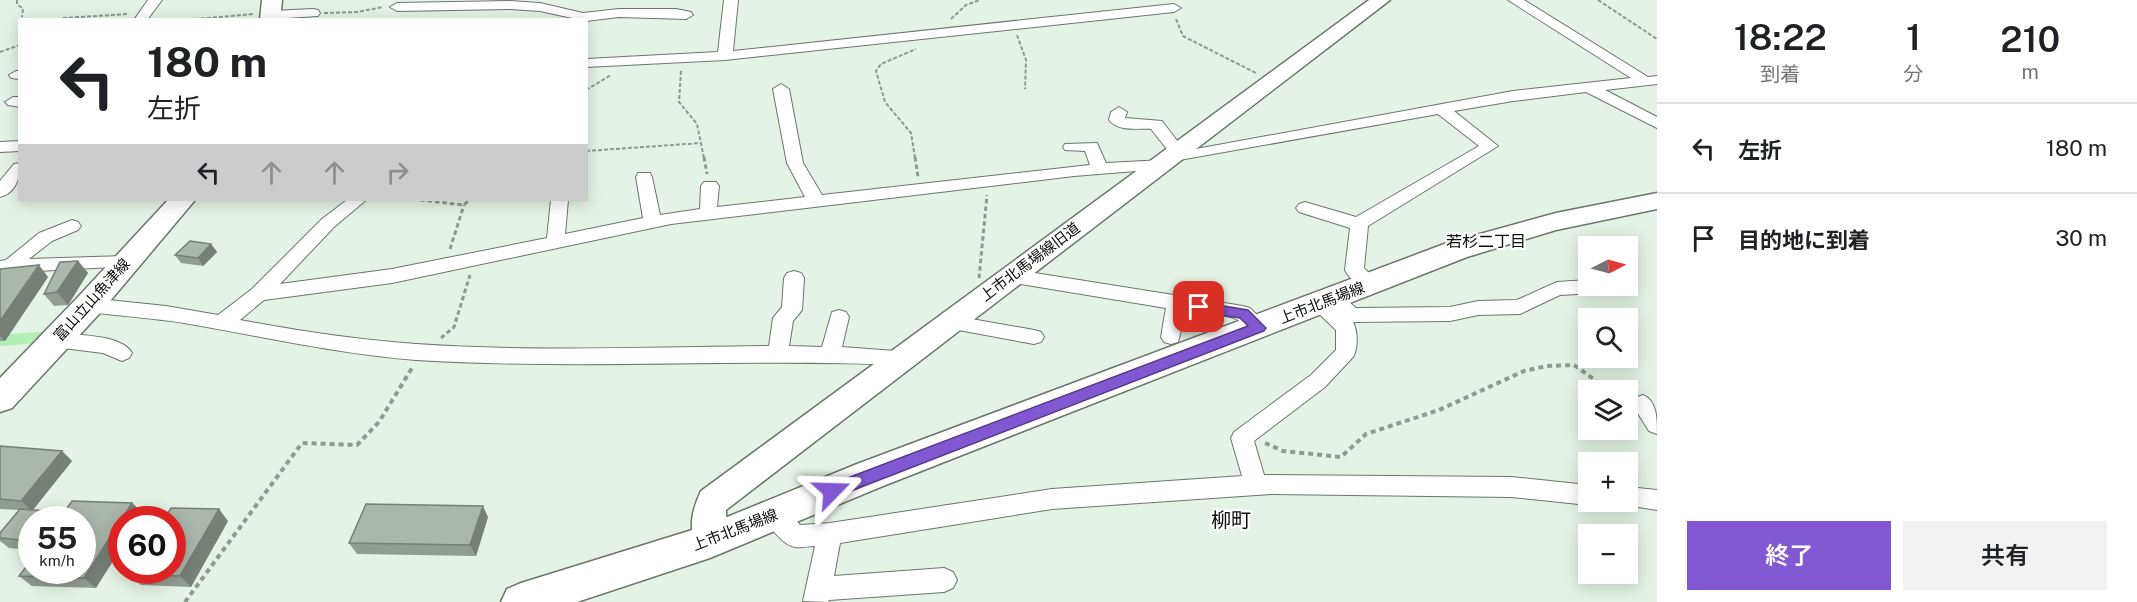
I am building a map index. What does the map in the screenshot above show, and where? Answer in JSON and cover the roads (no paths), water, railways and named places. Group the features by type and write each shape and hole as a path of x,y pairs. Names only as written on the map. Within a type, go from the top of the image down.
{"main road":[{"name":"富山立山魚津線","path":"0,399 89,305 181,201"},
{"name":"上市北馬場線","path":"523,602 710,541 870,475 1259,328 1457,250 1522,229 1579,215 1657,201"}],"street":[{"path":"142,16 155,0"},
{"path":"725,56 731,0"},
{"name":"上市北馬場線旧道","path":"710,541 708,514 713,501 1010,276 1381,0"},
{"path":"1515,0 1651,81"},
{"path":"532,18 542,3"},
{"path":"397,9 542,3 583,17 649,6 686,15"},
{"path":"588,63 725,56 1174,8"},
{"path":"271,12 313,13"},
{"path":"259,294 392,276 652,221 1100,169 1440,108 1587,87 1651,81"},
{"path":"1587,87 1657,123"},
{"path":"781,89 795,163 817,202"},
{"path":"1305,208 1343,221 1359,223 1490,146 1440,108"},
{"path":"1119,112 1117,120 1121,123 1156,124 1170,158"},
{"path":"0,147 18,146"},
{"path":"1071,147 1091,146 1100,169"},
{"path":"0,192 18,170"},
{"path":"644,177 652,221"},
{"path":"708,213 710,186"},
{"path":"221,324 259,294 328,222 356,201"},
{"path":"556,240 559,201"},
{"path":"1359,223 1354,270 1370,285"},
{"path":"5,267 38,240 55,231 72,226"},
{"path":"5,267 126,262"},
{"path":"1010,276 1244,313 1259,328"},
{"path":"778,353 783,318 792,310 794,278"},
{"path":"1325,302 1351,315 1450,314 1478,308 1520,307 1557,289 1578,288"},
{"path":"1256,485 1242,438 1318,381 1346,352 1346,327 1325,302"},
{"path":"1171,337 1177,304"},
{"path":"89,305 211,321 312,340 422,352 546,355 778,353 902,357"},
{"path":"830,354 839,317"},
{"path":"949,322 1034,337"},
{"path":"54,341 106,346 122,353"},
{"path":"1643,404 1657,425"},
{"path":"775,514 795,536 830,534 1052,499 1256,485 1511,487 1578,494"},
{"path":"1638,498 1657,500"},
{"path":"830,534 817,595 944,580"}],"district":[{"name":"若杉二丁目","path":"1486,241"},
{"name":"柳町","path":"1231,520"}]}
